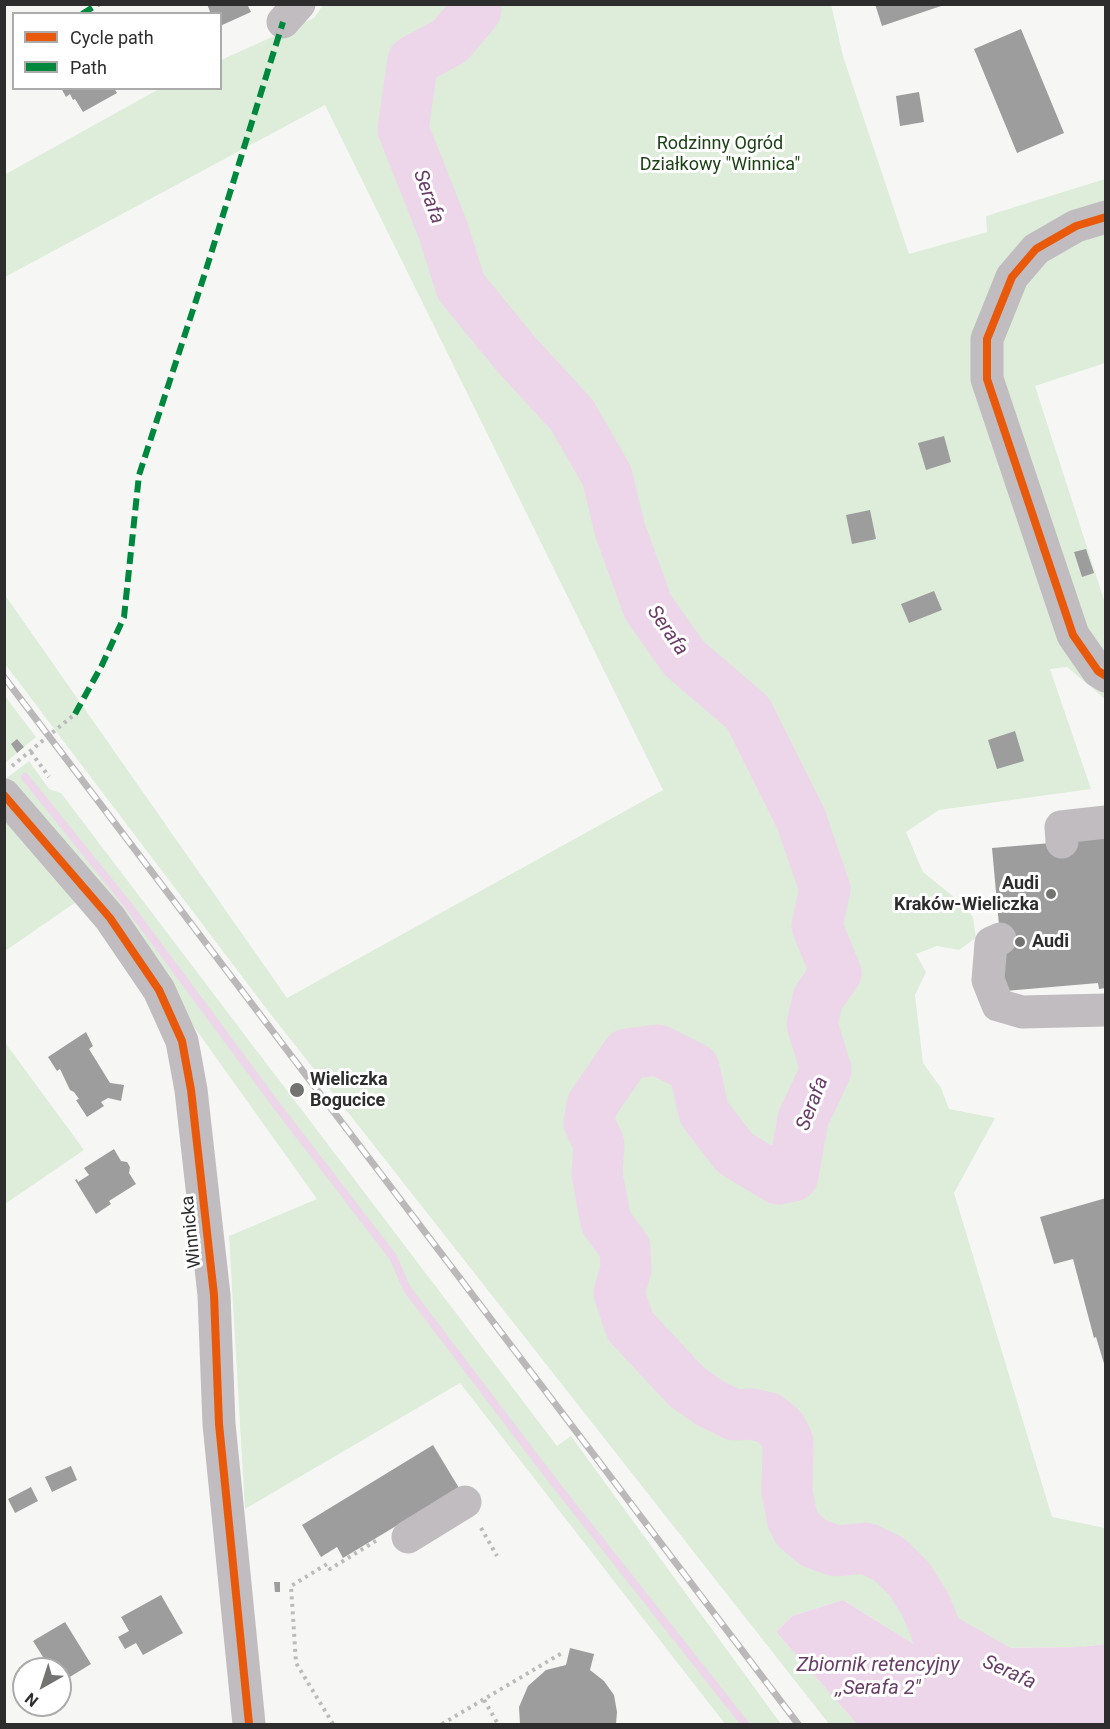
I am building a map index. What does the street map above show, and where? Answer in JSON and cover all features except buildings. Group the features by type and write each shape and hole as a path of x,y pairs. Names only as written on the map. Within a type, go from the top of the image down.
{"street":[{"path":"1106,217 1076,226 1036,249 1012,277 987,339 987,379 1073,635 1098,670 1106,676"},
{"name":"Winnicka","path":"4,795 110,918 159,990 182,1041 191,1090 214,1295 219,1424 249,1725"},
{"path":"1062,842 1061,827 1106,822"},
{"path":"1000,939 992,943 988,980 998,1005 1022,1012 1106,1010"},
{"path":"394,1538 465,1502"}],"path":[{"path":"4,771 31,752 75,714"},
{"path":"31,752 49,777"},
{"path":"465,1502 497,1556"},
{"path":"333,1725 296,1663 291,1586 327,1564 330,1569 394,1538"},
{"path":"442,1725 562,1653"},
{"path":"484,1700 498,1725"}],"green space":[{"name":"Rodzinny Ogród Działkowy \"Winnica\"","path":"831,4 843,56 909,254 987,232 986,216 1105,179 1105,363 1035,386 1105,603 1105,699 1067,667 1050,669 1091,789 939,810 906,832 923,872 959,901 973,917 976,938 959,950 937,946 916,954 926,972 915,995 923,1063 941,1088 949,1109 995,1118 954,1193 1052,1517 1105,1528 1105,1644 1081,1647 922,1649 843,1600 792,1616 776,1632 857,1724 829,1724 269,1012 5,664 5,595 287,998 663,790 325,105 5,277 4,175 157,90 222,90 222,60 314,18 323,5"},
{"path":"5,696 36,737 24,747 17,739 11,744 17,753 5,763"},
{"path":"29,761 49,789 61,793 557,1446 571,1436 781,1724 725,1724 460,1383 245,1509 229,1236 317,1199 127,933 4,780"},
{"path":"4,805 82,898 5,951 4,951"},
{"path":"4,1041 84,1150 5,1204 4,1204"}],"water":[{"name":"Zbiornik retencyjny ,,Serafa 2\"","path":"843,1600 922,1649 1081,1647 1105,1644 1105,1724 857,1724 776,1632 792,1616"}],"waterway":[{"name":"Serafa","path":"473,4 476,10 450,41 413,61 403,129 443,230 461,287 516,354 572,415 607,476 620,530 648,607 684,658 748,713 801,819 825,889 817,926 836,973 818,998 812,1024 826,1070 803,1119 793,1176 778,1179 735,1153 704,1113 694,1068 658,1050 627,1054 592,1105 589,1123 599,1144 597,1174 606,1222 625,1248 626,1269 619,1293 630,1326 687,1387 710,1403 734,1415 751,1414 769,1418 781,1428 788,1442 787,1491 792,1518 798,1530 814,1543 836,1551 866,1548 889,1559 910,1580 926,1606 938,1636 1027,1684 1106,1711"},
{"path":"25,777 128,905 277,1106 393,1257 407,1289 556,1485 745,1724"}],"railway":[{"path":"4,677 798,1724"}],"marked path":[{"path":"85,12 98,4"},
{"path":"75,714 102,665 124,617 139,475 283,22"}],"cycle path":[{"path":"1106,217 1076,226 1036,249 1012,277 987,339 987,379 1073,635 1098,671 1106,676"},
{"path":"4,795 110,918 159,990 182,1041 191,1090 214,1295 219,1424 249,1724"}],"place":[{"name":"Audi Kraków-Wieliczka","path":"1051,894"},
{"name":"Audi","path":"1020,942"},
{"name":"Wieliczka Bogucice","path":"297,1090"}]}
